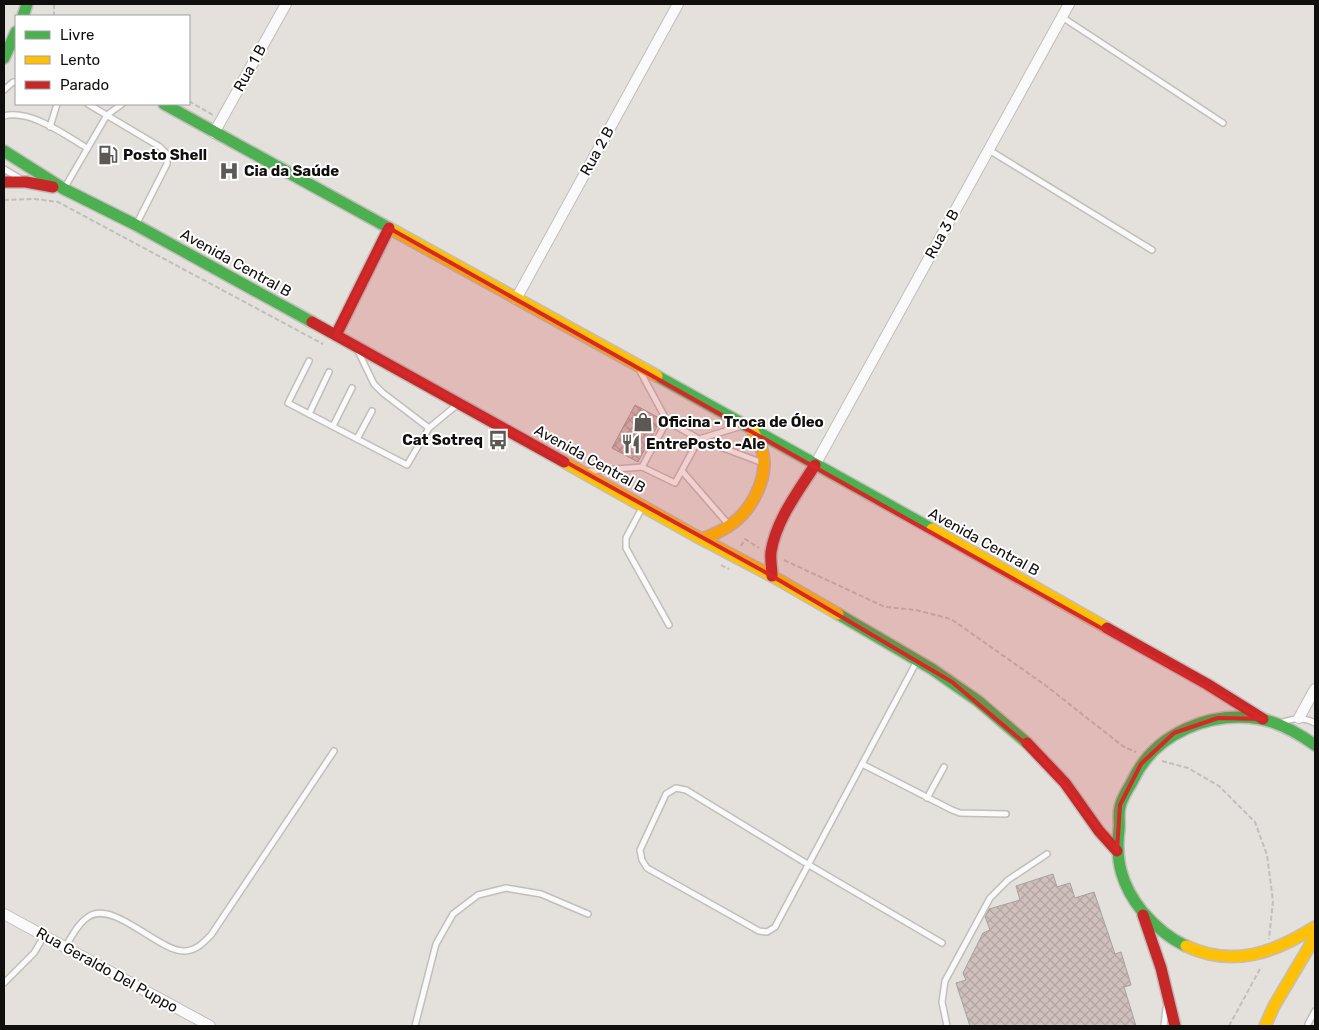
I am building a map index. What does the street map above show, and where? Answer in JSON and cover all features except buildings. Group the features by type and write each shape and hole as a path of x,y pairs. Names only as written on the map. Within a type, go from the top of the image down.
{"main road":[{"path":"4,58 15,34"},
{"name":"Avenida Central B","path":"166,105 749,427 1199,680 1263,719"},
{"name":"Avenida Central B","path":"4,151 64,189 136,225 772,576 952,682 978,700 1024,740 1065,784 1099,831 1117,851"},
{"path":"4,182 26,182 64,189"},
{"path":"336,335 389,228"},
{"path":"702,539 730,526 746,508 759,485 764,463 763,454 749,427"},
{"path":"772,576 771,554 775,535 815,464"},
{"name":"Avenida Central B","path":"1315,745 1293,730 1263,719 1218,718 1174,733 1140,764 1120,805 1117,851 1122,873 1130,894 1142,912 1152,923 1174,940 1199,951 1226,957 1254,956 1274,951 1293,943 1315,927"},
{"path":"1142,912 1168,992 1175,1026"},
{"path":"1265,1026 1274,1006 1315,937"}],"street":[{"name":"Rua 1 B","path":"214,133 286,4"},
{"name":"Rua 2 B","path":"516,299 678,4"},
{"name":"Rua 3 B","path":"815,464 1069,4"},
{"path":"1299,718 1315,690"},
{"name":"Rua Geraldo Del Puppo","path":"4,914 210,1026"}],"lane":[{"path":"1062,17 1224,123"},
{"path":"4,90 15,82"},
{"path":"50,127 57,105"},
{"path":"90,105 160,147 167,154 167,164 136,225"},
{"path":"64,189 108,115 121,105"},
{"path":"4,116 12,114 27,117 50,127 87,148"},
{"path":"989,149 1152,250"},
{"path":"4,169 26,182"},
{"path":"356,346 374,384 429,428"},
{"path":"309,361 288,403 408,465 429,428 460,403"},
{"path":"638,366 667,421 699,439 764,463"},
{"path":"309,414 329,372"},
{"path":"333,426 352,388"},
{"path":"357,439 372,411"},
{"path":"642,467 667,421"},
{"path":"582,472 642,467 671,483 675,483 699,439 749,427"},
{"path":"682,471 730,526"},
{"path":"643,506 626,538 626,548 670,625"},
{"path":"917,660 809,865 776,927 767,932 759,931 647,868 642,860 640,850 666,794 676,788 686,790 809,865 942,943"},
{"path":"1278,723 1299,718 1315,723"},
{"path":"66,947 80,923 89,915 101,913 115,916 172,948 185,951 198,947 211,935 334,751"},
{"path":"862,764 927,798 960,812 1006,814"},
{"path":"927,798 944,767"},
{"path":"947,1026 942,1002 945,981 990,898 1008,880 1047,854"},
{"path":"415,1026 436,944 453,914 478,895 506,888 541,894 588,914"},
{"path":"4,983 34,953 45,936"},
{"path":"1164,1026 1168,992"},
{"path":"1308,1024 1315,1011"}],"path":[{"path":"190,103 222,120"},
{"path":"1228,1026 1257,975"}],"highlighted area":[{"path":"389,228 1263,719 1218,718 1174,733 1141,764 1120,805 1117,851 1041,757 952,682 772,576 336,335"}],"traffic: fast":[{"path":"23,15 27,4"},
{"path":"4,58 15,34"},
{"path":"166,105 389,228"},
{"path":"4,151 64,189 136,225 312,322"},
{"path":"657,376 932,529"},
{"path":"838,614 932,669 978,701 1027,743"},
{"path":"1186,946 1162,931 1142,911 1129,892 1119,863 1119,810 1124,796 1143,764 1155,749 1186,728 1223,718 1242,717 1275,723 1302,736 1315,745"}],"traffic: slow":[{"path":"389,228 657,376"},
{"path":"702,539 733,523 746,510 757,492 761,483 764,463 761,447 752,429"},
{"path":"564,462 838,614"},
{"path":"932,529 1107,628"},
{"path":"1186,946 1203,953 1237,957 1269,950 1315,927"},
{"path":"1265,1026 1274,1006 1315,937"}],"traffic: jam":[{"path":"4,182 26,182 53,187"},
{"path":"336,335 389,228"},
{"path":"312,322 564,462"},
{"path":"772,576 771,552 778,529 788,507 815,465"},
{"path":"1107,628 1207,684 1263,719"},
{"path":"1027,743 1065,783 1099,831 1117,851"},
{"path":"1143,915 1161,968 1175,1026"}],"place":[{"name":"Posto Shell","path":"108,155"},
{"name":"Cia da Saúde","path":"229,171"},
{"name":"Oficina - Troca de Óleo","path":"643,422"},
{"name":"Cat Sotreq","path":"498,440"},
{"name":"EntrePosto -Ale","path":"631,444"}]}
